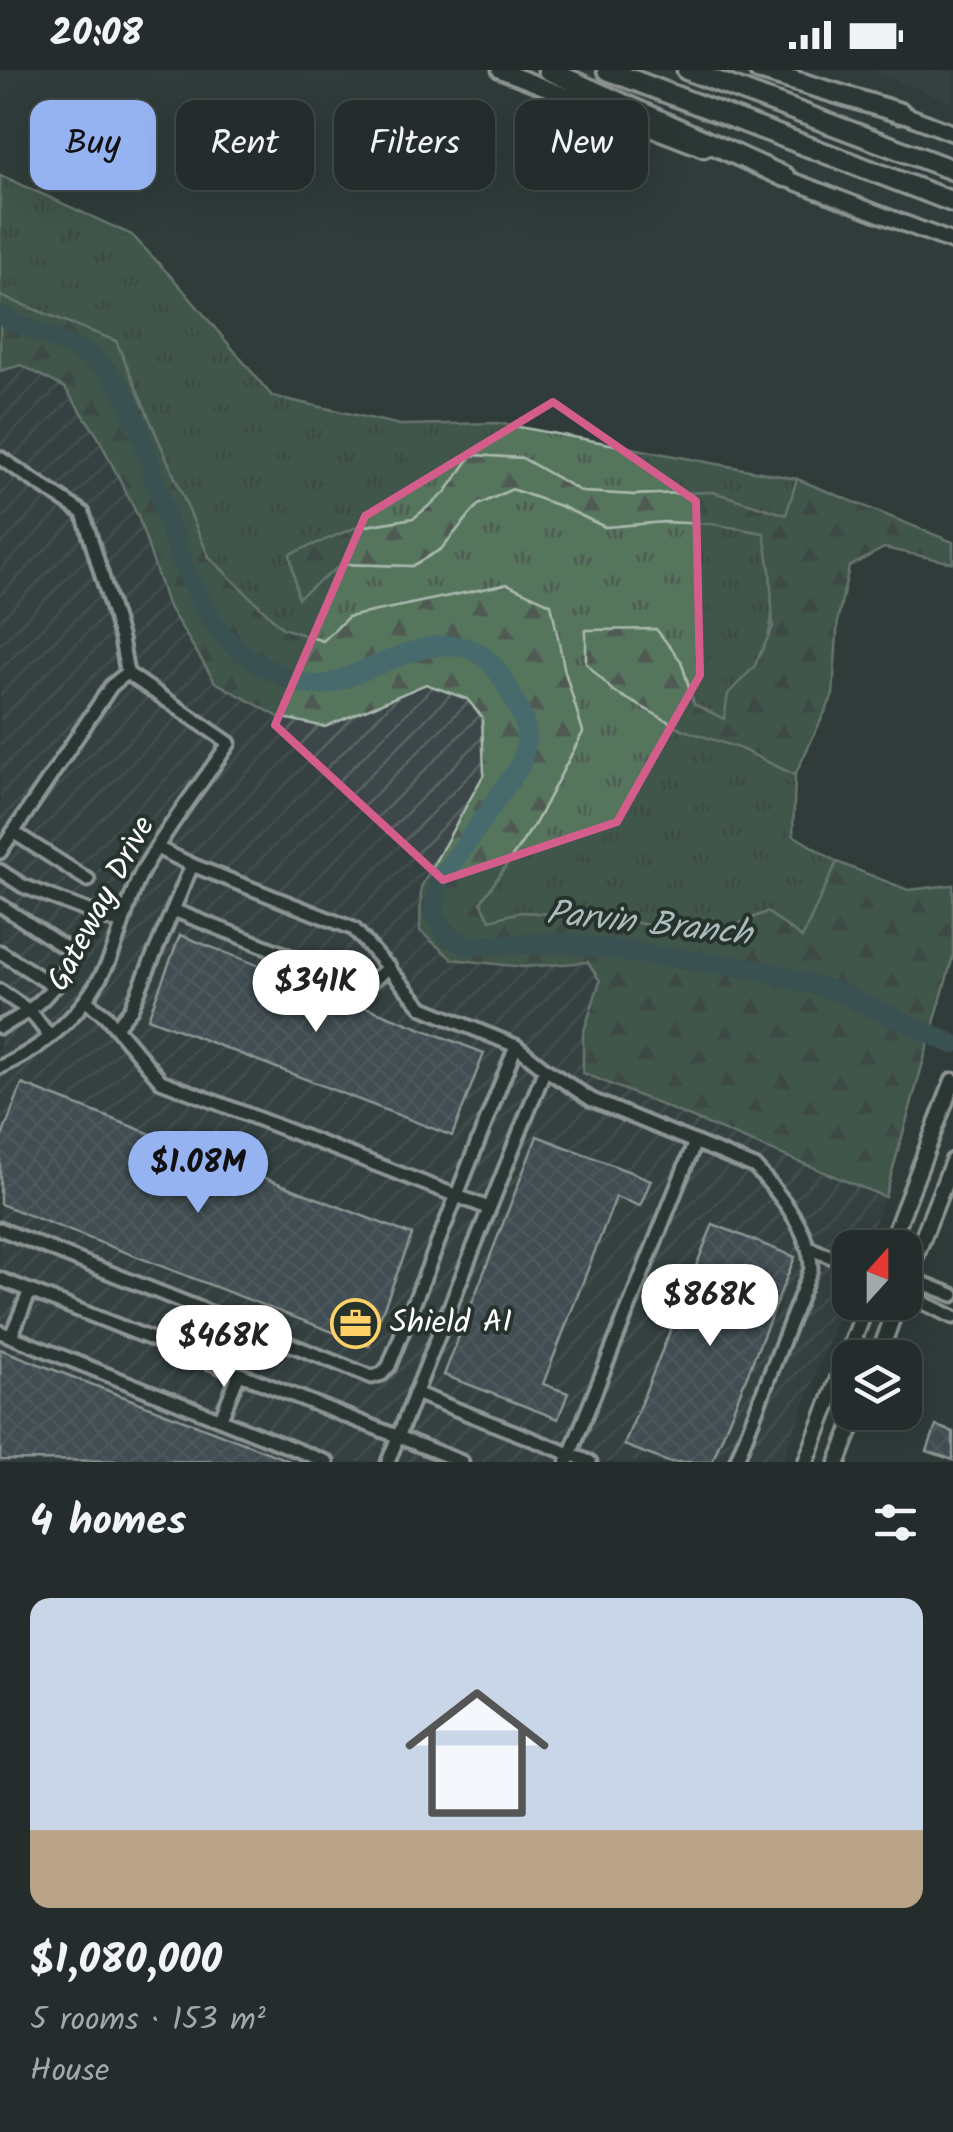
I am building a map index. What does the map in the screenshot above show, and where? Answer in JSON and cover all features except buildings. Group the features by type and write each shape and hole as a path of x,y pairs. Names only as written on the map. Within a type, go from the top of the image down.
{"highway":[{"path":"548,70 785,178"},
{"path":"607,70 947,200"},
{"path":"687,70 952,170"},
{"path":"758,70 902,113"}],"main road":[{"path":"500,70 953,242"},
{"path":"788,70 953,133"},
{"path":"896,1230 953,1082"},
{"path":"922,1239 953,1161"},
{"path":"806,1462 861,1320"},
{"path":"838,1462 850,1430"}],"street":[{"path":"0,458 83,513 127,673 111,686 0,852"},
{"name":"Gateway Drive","path":"0,1067 22,1058 50,1038 86,1001 108,962 142,872 230,743 127,673"},
{"path":"13,832 88,880"},
{"path":"157,848 354,928 423,1008 516,1046 592,1100 755,1167 811,1249 812,1269 736,1462"},
{"path":"116,1027 131,1009 192,865"},
{"path":"0,871 22,886 122,924"},
{"path":"0,905 73,953 55,987 31,1012 0,1027"},
{"path":"173,910 360,984 370,983 389,968"},
{"path":"0,952 55,987"},
{"path":"0,992 31,1012 50,1038"},
{"path":"86,1001 116,1027 160,1081 488,1208"},
{"path":"0,1229 372,1377 382,1374 389,1366 516,1046"},
{"path":"388,1462 546,1069"},
{"path":"569,1458 694,1142"},
{"path":"811,1249 832,1257"},
{"path":"0,1279 462,1462"},
{"path":"922,1285 953,1296"},
{"path":"30,1291 6,1334 327,1462"},
{"path":"922,1302 953,1317"},
{"path":"222,1418 240,1374"},
{"path":"416,1393 569,1458 590,1462"}],"highlighted area":[{"path":"553,402 696,501 700,675 617,822 443,880 275,725 365,516"}],"shaded area":[{"path":"870,70 953,70 953,103"},
{"path":"21,365 65,388 97,435 138,516 325,727 426,684 467,699 482,717 484,774 462,816 524,967 588,962 600,981 583,1034 584,1073 885,1197 872,1230 832,1230 832,1320 837,1320 782,1462 0,1462 0,371"}],"green space":[{"path":"0,175 132,235 272,396 400,425 498,423 797,479 787,515 713,492 582,492 522,458 472,455 445,493 414,518 355,528 291,555 298,597 342,564 412,566 441,549 478,505 512,489 605,527 663,522 714,524 764,533 773,601 769,634 755,666 732,693 724,719 694,704 681,661 586,630 741,749 795,775 793,835 837,862 802,938 767,912 705,938 620,919 521,912 490,920 481,902 536,822 583,732 565,672 323,642 282,628 209,557 116,341 0,296"},
{"path":"0,296 116,341 209,557 282,628 323,641 348,617 507,584 551,604 583,732 536,822 481,902 490,920 521,912 620,919 705,938 767,912 802,938 837,862 908,890 953,885 953,956 885,1197 583,1073 583,1034 600,981 588,962 524,967 452,959 420,931 421,887 484,774 482,717 467,699 426,684 325,727 279,717 215,682 167,604 138,516 97,435 65,388 21,365 0,371"},
{"path":"472,455 522,458 582,492 713,492 786,515 797,479 953,542 953,563 884,548 849,567 838,618 833,695 795,775 741,749 684,730 613,691 586,663 586,630 656,629 681,661 694,704 724,719 728,694 754,667 773,627 764,533 714,524 663,522 605,527 512,489 478,505 441,549 412,566 342,564 298,598 290,554 355,528 414,518 445,493"}],"waterway":[{"name":"Parvin Branch","path":"0,315 83,353 114,379 134,416 172,534 198,596 234,646 257,663 312,685 336,682 394,658 437,646 457,646 476,652 493,665 522,717 526,744 520,766 438,883 434,915 448,937 469,945 567,943 766,971 840,993 953,1044"}],"place":[{"name":"Shield AI","path":"355,1323"}]}
